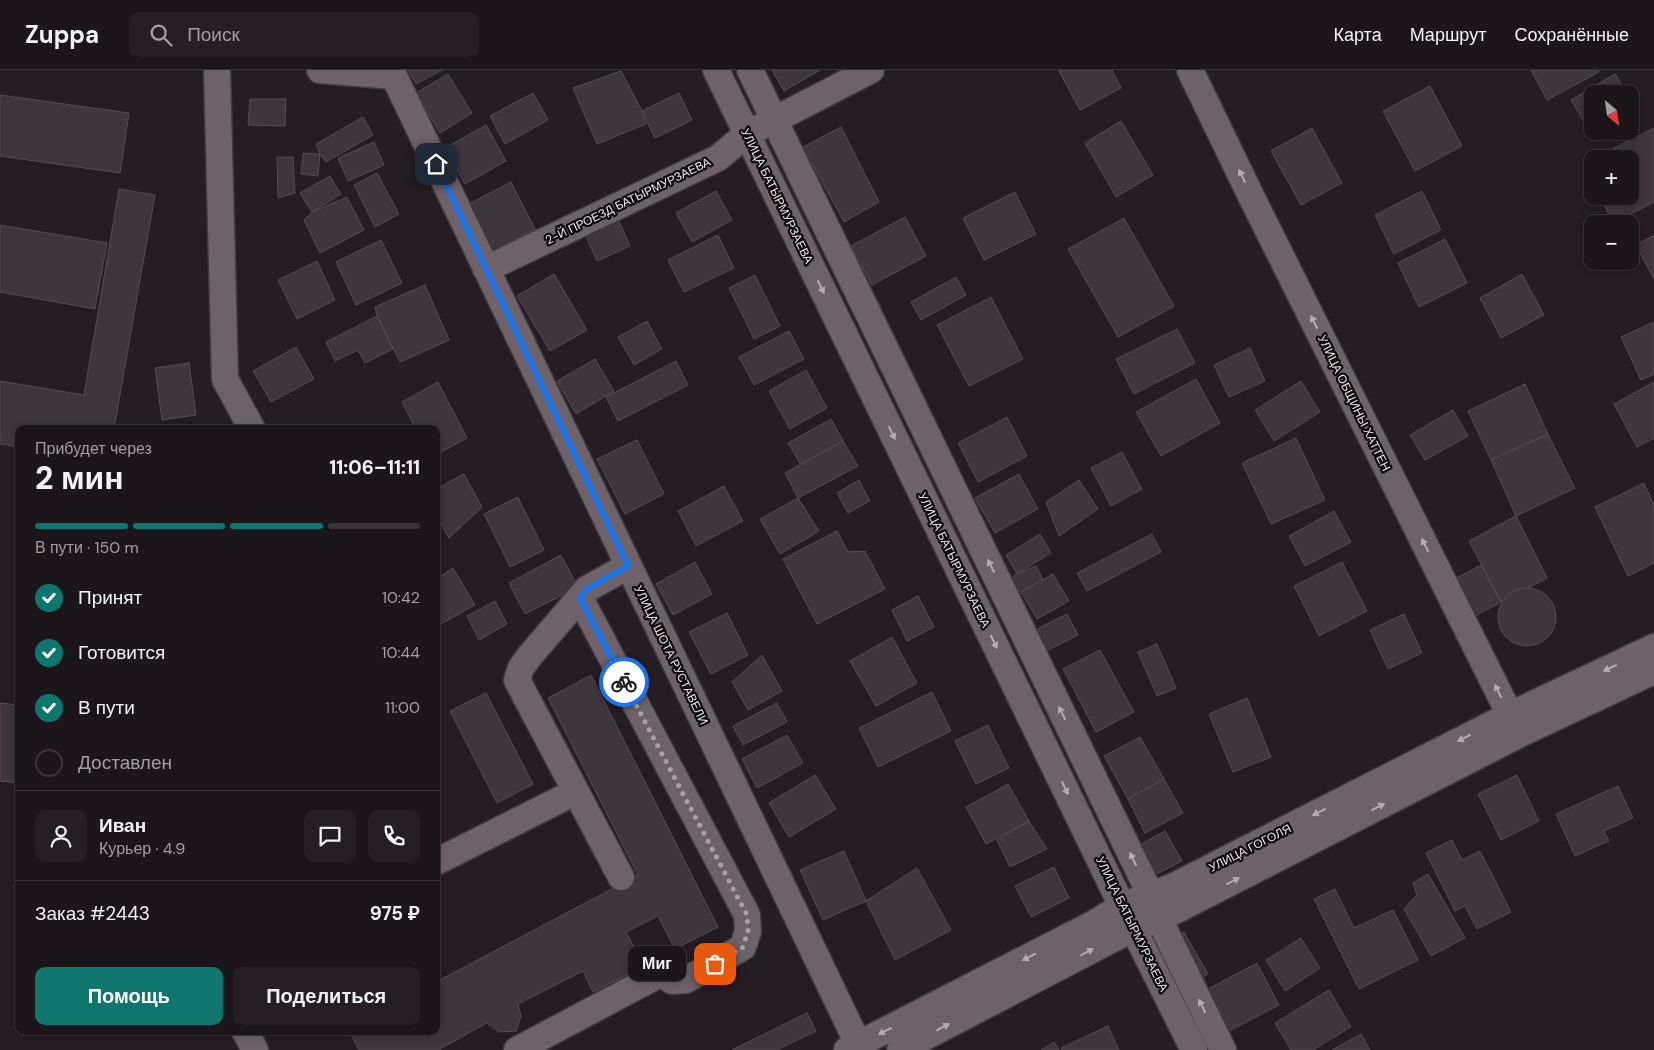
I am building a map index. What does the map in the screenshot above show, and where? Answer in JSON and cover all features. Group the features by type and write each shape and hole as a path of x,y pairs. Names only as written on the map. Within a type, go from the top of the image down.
{"street":[{"path":"217,70 225,379 250,425"},
{"path":"320,70 392,73"},
{"name":"УЛИЦА БАТЫРМУРЗАЕВА","path":"716,70 1194,1050"},
{"path":"750,70 1150,894 1223,1050"},
{"name":"2-Й ПРОЕЗД БАТЫРМУРЗАЕВА","path":"486,269 718,158 747,134 871,70"},
{"name":"УЛИЦА ОБЩИНЫ ХАТТЕН","path":"1190,70 1515,724"},
{"name":"УЛИЦА ШОТА РУСТАВЕЛИ","path":"392,73 628,566 855,1048"},
{"path":"621,877 517,680 520,668 587,589 628,566"},
{"path":"517,1050 662,973 672,981 686,980 743,947 748,931 747,915 580,598"},
{"name":"УЛИЦА ГОГОЛЯ","path":"855,1048 1093,924 1128,917 1161,918 1654,647"},
{"name":"УЛИЦА ГОГОЛЯ","path":"900,1050 1128,917 1150,894 1172,887 1515,724 1654,671"},
{"path":"440,860 575,792"},
{"path":"247,1035 255,1050"}],"building":[{"path":"408,70 442,70 416,84"},
{"path":"772,70 820,70 784,91"},
{"path":"1112,70 1121,88 1080,110 1059,71"},
{"path":"1531,70 1598,70 1599,72 1547,100"},
{"path":"621,71 642,111 646,124 597,144 573,88"},
{"path":"448,74 472,113 440,133 416,93"},
{"path":"1615,74 1622,85 1596,85"},
{"path":"1430,86 1462,146 1415,171 1383,111"},
{"path":"1584,92 1584,121 1571,100"},
{"path":"533,93 548,120 505,144 490,116"},
{"path":"679,93 692,120 655,138 642,111"},
{"path":"0,95 129,113 120,173 0,156"},
{"path":"250,99 286,99 285,126 248,125"},
{"path":"363,117 373,135 326,162 316,144"},
{"path":"1121,121 1153,175 1116,197 1085,143"},
{"path":"486,125 506,161 465,184 445,148"},
{"path":"841,127 879,202 844,222 803,147"},
{"path":"1312,128 1342,183 1301,205 1271,151"},
{"path":"1654,128 1654,202 1629,215 1609,215 1604,205 1639,205 1639,150 1611,150 1630,140 1639,140 1639,136"},
{"path":"374,142 384,165 348,181 338,158"},
{"path":"303,153 320,154 318,176 301,174"},
{"path":"277,157 293,157 295,193 278,198"},
{"path":"377,173 399,214 375,227 354,185"},
{"path":"330,176 341,194 312,212 300,193"},
{"path":"511,182 535,229 493,251 469,204"},
{"path":"119,189 155,195 115,425 15,425 15,446 0,444 0,381 84,395"},
{"path":"716,191 732,220 692,242 676,213"},
{"path":"1422,191 1441,230 1394,254 1375,215"},
{"path":"1015,192 1036,234 984,260 963,218"},
{"path":"347,197 364,230 320,253 304,220 312,212"},
{"path":"617,217 630,246 597,261 584,232"},
{"path":"905,217 926,256 872,285 851,246"},
{"path":"1124,218 1174,306 1118,337 1068,249"},
{"path":"0,225 107,243 95,309 0,292"},
{"path":"718,235 734,268 684,292 668,260"},
{"path":"1654,235 1654,279 1639,251 1639,243"},
{"path":"1445,239 1467,283 1419,307 1398,263"},
{"path":"381,240 402,283 356,305 336,262"},
{"path":"317,261 335,300 297,319 278,280"},
{"path":"554,274 587,330 550,351 517,296"},
{"path":"1522,274 1544,315 1501,338 1480,298"},
{"path":"755,275 780,326 754,339 729,288"},
{"path":"956,277 966,295 921,320 911,302"},
{"path":"425,285 449,340 400,362 377,316 375,307"},
{"path":"991,297 1023,359 969,386 937,325"},
{"path":"377,316 393,349 365,363 358,350 335,361 326,342"},
{"path":"647,321 662,349 634,365 618,337"},
{"path":"1654,322 1654,374 1641,380 1621,337"},
{"path":"1177,329 1195,363 1134,394 1116,359"},
{"path":"789,331 804,359 754,385 739,357"},
{"path":"296,347 314,379 271,402 253,371"},
{"path":"1250,348 1265,381 1229,397 1214,365"},
{"path":"595,359 614,391 576,414 557,381"},
{"path":"676,361 688,385 618,421 606,397"},
{"path":"189,363 196,415 162,420 155,368"},
{"path":"806,370 827,408 790,429 769,391"},
{"path":"1196,379 1220,423 1161,456 1136,412"},
{"path":"1301,381 1320,412 1274,441 1255,410"},
{"path":"438,382 467,438 440,453 440,425 414,425 402,402"},
{"path":"1654,382 1654,438 1637,447 1614,404"},
{"path":"1525,384 1548,434 1491,460 1468,411"},
{"path":"1453,410 1468,436 1425,460 1410,435"},
{"path":"1007,417 1027,456 978,482 958,443"},
{"path":"831,419 843,441 801,465 788,443"},
{"path":"1548,434 1575,488 1516,516 1491,460"},
{"path":"1296,438 1325,500 1271,524 1242,463"},
{"path":"637,440 664,494 625,514 597,459"},
{"path":"843,441 858,466 798,498 785,473"},
{"path":"1122,452 1142,489 1111,506 1091,468"},
{"path":"464,474 482,507 449,538 440,523 440,487"},
{"path":"1019,474 1038,509 995,533 975,498"},
{"path":"859,480 870,501 848,513 837,493"},
{"path":"1079,480 1098,509 1059,536 1046,502"},
{"path":"1644,483 1654,505 1654,563 1628,576 1595,507"},
{"path":"724,486 743,521 696,546 678,511"},
{"path":"518,497 544,550 510,567 484,514"},
{"path":"798,498 819,531 780,554 760,519"},
{"path":"1334,511 1351,542 1305,566 1289,536"},
{"path":"1516,516 1547,578 1501,602 1469,541"},
{"path":"837,531 848,552 865,551 885,589 817,624 783,559"},
{"path":"1040,534 1051,553 1017,574 1006,555"},
{"path":"1152,534 1161,552 1087,591 1077,573"},
{"path":"561,555 578,587 525,614 509,583"},
{"path":"695,562 712,594 673,615 656,584"},
{"path":"1342,562 1367,611 1319,636 1294,586"},
{"path":"1481,565 1501,602 1475,616 1455,579"},
{"path":"1036,566 1044,581 1008,600 1001,585 1017,574"},
{"path":"453,568 475,605 440,624 440,576"},
{"path":"1053,574 1069,601 1037,619 1021,592"},
{"path":"1521,588 1533,588 1548,596 1556,611 1556,623 1548,638 1533,646 1521,646 1506,638 1498,623 1498,611 1506,596"},
{"path":"918,596 934,627 907,641 892,610"},
{"path":"495,601 507,624 479,640 467,616"},
{"path":"727,613 748,655 711,674 689,632"},
{"path":"1067,614 1078,635 1042,653 1031,632"},
{"path":"1404,614 1422,653 1388,669 1370,630"},
{"path":"892,637 917,683 876,706 850,661"},
{"path":"1157,644 1176,688 1157,696 1138,652"},
{"path":"1100,650 1134,712 1096,732 1063,669"},
{"path":"762,655 782,691 748,710 732,682"},
{"path":"591,675 718,927 675,949 658,916 626,932 644,966 593,992 583,971 518,1004 521,1016 516,1031 499,1032 487,1023 438,1050 359,1050 351,1035 440,1035 440,980 638,875 548,698"},
{"path":"932,692 951,731 878,767 859,728"},
{"path":"486,693 533,784 497,803 450,711"},
{"path":"1247,698 1271,757 1233,772 1209,714"},
{"path":"0,703 15,705 15,783 0,781"},
{"path":"777,703 787,722 743,745 733,726"},
{"path":"988,725 1009,768 976,784 955,741"},
{"path":"787,735 803,763 757,788 742,759"},
{"path":"1140,737 1164,779 1128,799 1104,756"},
{"path":"815,775 836,809 789,837 769,803"},
{"path":"1517,775 1539,821 1501,840 1478,794"},
{"path":"1164,779 1183,813 1145,833 1128,799"},
{"path":"1008,784 1029,821 986,844 966,807"},
{"path":"1618,786 1633,818 1604,831 1609,841 1575,856 1556,814"},
{"path":"1029,821 1047,849 1010,867 997,840"},
{"path":"1165,831 1182,861 1139,883 1123,854"},
{"path":"1452,840 1462,860 1480,851 1511,912 1477,929 1465,906 1455,911 1426,853"},
{"path":"844,851 866,901 823,920 800,870"},
{"path":"1054,867 1069,898 1031,917 1015,886"},
{"path":"917,868 951,930 895,960 866,901"},
{"path":"1428,874 1465,938 1431,956 1404,909 1417,895 1413,883"},
{"path":"1335,889 1354,928 1393,910 1418,960 1359,989 1314,899"},
{"path":"1184,932 1208,974 1186,987 1162,944"},
{"path":"1301,938 1320,968 1285,991 1266,960"},
{"path":"1257,963 1279,1005 1214,1039 1193,997"},
{"path":"1329,990 1351,1027 1313,1050 1291,1050 1275,1023"},
{"path":"807,1013 816,1031 777,1050 732,1050"},
{"path":"1108,1026 1119,1050 1062,1050 1061,1048"},
{"path":"1361,1034 1370,1050 1332,1050"},
{"path":"1054,1042 1059,1050 1041,1050"}],"way so far":[{"path":"624,682 747,915 748,931 743,947 715,964"}],"place":[{"name":"Миг","path":"715,964"}],"route":[{"path":"436,164 628,566 587,589 580,598 624,682"}]}
